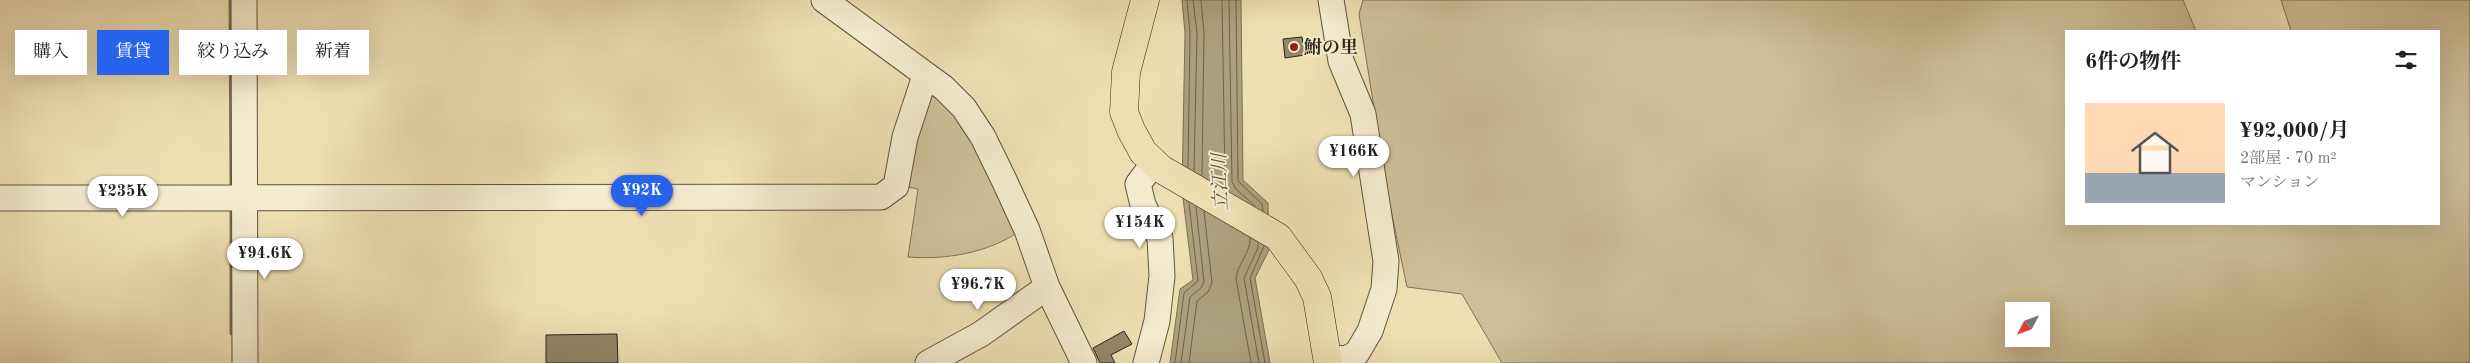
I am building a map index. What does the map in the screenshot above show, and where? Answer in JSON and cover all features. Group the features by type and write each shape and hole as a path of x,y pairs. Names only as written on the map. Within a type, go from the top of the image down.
{"main road":[{"path":"1145,0 1126,72 1124,112 1143,152 1163,169 1278,238 1308,278 1317,297 1329,361"}],"street":[{"path":"244,0 245,363"},
{"path":"824,0 944,88 964,108 983,137 1026,230 1047,288 1084,363"},
{"path":"1329,361 1348,358 1357,353 1370,331 1384,289 1386,261 1363,114 1342,60 1331,0"},
{"path":"0,198 881,197 896,186 905,137 926,76"},
{"path":"1146,363 1156,321 1162,276 1160,238 1143,206 1138,184 1163,169"},
{"path":"928,363 981,334 1047,288"}],"shaded area":[{"path":"1363,0 2183,0 2196,30 2065,30 2065,225 2440,225 2440,30 2291,30 2281,0 2470,0 2470,363 1502,363 1462,294 1407,287 1389,201 1359,14"},
{"path":"931,87 954,105 1020,231 1008,239 981,250 952,256 908,257 918,189 902,186"}],"water":[{"name":"立江川","path":"1182,0 1241,0 1243,180 1268,203 1269,250 1255,278 1270,363 1170,363 1180,289 1193,280 1182,190 1185,33"}],"building":[{"name":"鮒の里","path":"1302,37 1305,55 1285,58 1283,39"},
{"path":"1124,331 1132,344 1111,355 1115,363 1100,363 1093,348"},
{"path":"617,334 618,363 546,363 546,335"}],"waterway":[{"path":"231,0 232,187"},
{"path":"232,209 232,333"}],"place":[{"name":"鮒の里","path":"1294,47"}]}
